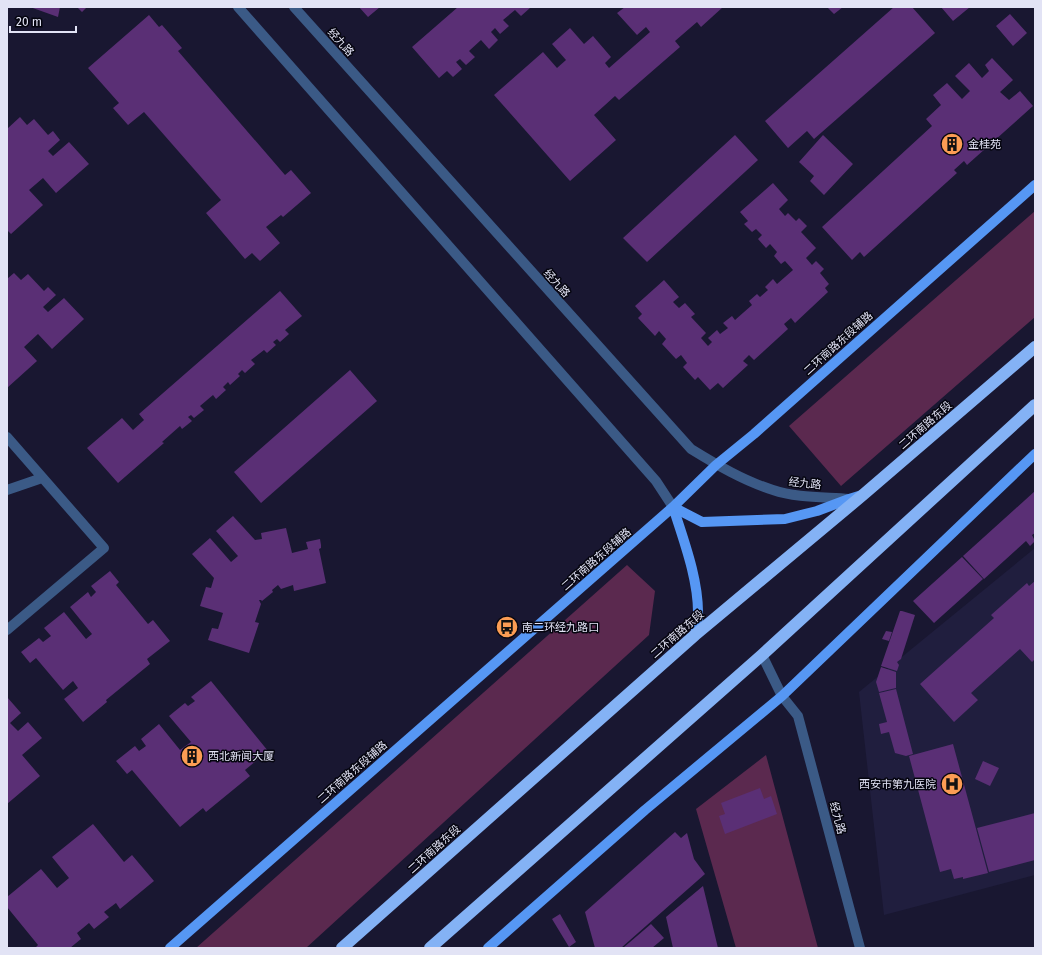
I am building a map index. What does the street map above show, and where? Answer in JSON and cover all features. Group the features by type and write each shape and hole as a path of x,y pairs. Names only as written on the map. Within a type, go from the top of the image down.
{"highway":[{"name":"二环南路东段","path":"342,948 694,635 864,494 1035,347"},
{"path":"430,948 762,655 1035,405"}],"main road":[{"name":"二环南路东段辅路","path":"170,948 673,507 716,465 754,434 1035,185"},
{"path":"488,948 645,810 782,696 1035,454"},
{"path":"673,507 702,522 785,518 817,511 864,494"},
{"path":"673,507 690,562 697,599 698,618 694,635"}],"street":[{"path":"238,7 656,481 673,507"},
{"name":"经九路","path":"294,7 691,449 716,465 773,491 795,495 849,499"},
{"path":"7,437 104,548 7,630"},
{"path":"7,490 42,478"},
{"name":"经九路","path":"762,655 782,696 798,716 860,948"}],"shaded area":[{"path":"1035,211 1035,317 841,486 789,426"},
{"name":"西安市第九医院","path":"1035,548 1035,875 884,915 859,692"},
{"path":"627,565 655,591 649,635 306,948 196,948"},
{"path":"766,755 818,948 736,948 696,809"}],"building":[{"path":"30,7 60,7 58,17"},
{"path":"77,7 87,7 82,12"},
{"path":"359,7 380,7 368,17"},
{"path":"458,7 530,8 521,16 515,10 503,20 509,26 500,34 495,28 491,32 498,40 489,49 481,40 469,51 475,57 466,65 460,59 456,62 462,69 453,77 447,71 439,78 412,47"},
{"path":"625,7 723,7 701,27 697,22 675,41 680,47 619,100 615,96 594,115 616,140 570,181 494,95 543,52 557,68 566,60 552,44 570,28 584,44 593,36 611,57 605,63 609,68 650,32 646,27 637,35 617,13"},
{"path":"827,7 843,7 834,14"},
{"path":"894,7 912,7 935,33 814,139 807,131 788,148 765,121"},
{"path":"941,7 970,7 953,21"},
{"path":"1010,14 1027,33 1013,46 996,26"},
{"path":"149,15 159,27 162,25 182,48 178,51 285,175 291,170 311,193 283,217 281,215 266,227 280,243 260,261 252,253 245,259 206,213 221,200 144,112 128,125 113,108 119,103 88,68"},
{"name":"金桂苑","path":"992,58 1013,80 1000,92 1009,100 1020,91 1033,106 967,165 964,161 954,170 957,173 864,257 860,252 852,260 822,227 932,126 926,119 941,105 933,95 947,83 962,99 970,91 955,76 969,63 982,78 989,71 985,65"},
{"path":"20,117 27,125 34,119 48,135 53,131 60,140 48,151 53,156 69,142 89,164 56,193 43,178 29,190 43,205 11,234 7,230 7,129"},
{"path":"735,135 758,160 647,262 623,238"},
{"path":"823,135 853,164 824,195 810,181 814,176 799,162"},
{"path":"773,183 788,200 779,209 785,216 788,213 796,221 799,218 807,226 801,232 816,248 806,258 812,265 816,261 824,269 820,273 829,284 825,288 828,292 795,323 791,318 784,324 788,329 754,360 749,355 743,361 748,365 723,388 718,383 710,390 698,377 695,380 683,367 687,363 681,355 676,359 662,344 666,339 659,331 655,336 638,318 642,314 635,306 664,280 679,297 673,302 679,308 685,303 695,314 691,317 706,333 701,338 708,346 712,342 708,338 717,330 720,334 728,328 723,323 732,316 735,320 752,305 749,301 757,294 760,297 768,290 765,287 773,279 777,284 793,270 785,261 781,264 774,256 777,252 770,244 766,248 758,239 762,235 756,229 752,232 744,224 748,221 740,212"},
{"path":"14,273 21,280 28,274 44,291 48,287 56,295 43,307 48,312 64,298 84,319 52,349 38,334 24,347 37,361 7,388 7,279"},
{"path":"280,291 302,316 285,330 289,334 280,342 277,339 273,342 276,345 267,353 264,350 251,360 255,364 245,373 242,370 238,374 240,376 230,385 228,382 223,387 226,390 216,399 213,395 200,406 204,410 194,418 191,415 188,417 192,421 182,429 180,426 162,442 164,443 118,483 87,448 122,418 133,430 144,420 139,414"},
{"path":"350,370 377,401 261,503 234,472"},
{"path":"1035,491 1035,533 1032,535 1035,541 1030,546 1026,541 984,579 963,556"},
{"path":"233,516 255,540 262,539 261,533 286,528 292,553 308,549 306,542 320,539 321,548 319,549 326,583 294,591 293,585 281,589 278,585 272,590 273,592 262,601 259,600 261,604 255,622 259,623 249,653 208,640 212,628 218,629 223,613 200,606 206,587 211,588 214,578 192,554 210,538 231,562 238,556 216,531"},
{"path":"962,557 983,579 934,623 913,601"},
{"path":"110,571 119,582 116,585 148,624 153,620 170,641 147,659 150,664 106,700 107,702 83,722 64,699 78,688 73,681 63,690 36,658 30,663 21,652 39,638 43,642 51,636 44,628 64,612 86,639 92,634 70,607 88,592 91,597 96,592 91,586"},
{"path":"1035,581 1035,659 1032,662 1020,649 971,693 978,700 954,722 920,684 994,618 991,615 1027,583 1029,586"},
{"path":"900,611 915,615 901,659 897,662 899,665 897,671 881,666"},
{"path":"886,631 892,632 889,641 882,639"},
{"path":"881,667 896,672 896,688 879,692 876,682"},
{"name":"西北新闻大厦","path":"211,681 268,751 245,770 250,776 206,812 203,808 180,827 132,770 127,774 116,761 135,746 139,751 146,746 141,739 159,724 180,750 191,742 169,716 185,703 188,706 195,701 191,697"},
{"path":"896,689 913,754 906,756 895,753 889,732 881,734 879,724 887,722 879,693"},
{"path":"7,697 21,713 10,723 18,731 28,722 42,738 22,755 40,776 7,804"},
{"path":"953,744 988,873 963,879 963,877 954,879 951,869 940,872 909,756"},
{"path":"983,761 999,768 990,786 975,779"},
{"path":"760,788 764,799 771,796 777,814 725,834 719,816 725,814 721,803"},
{"path":"1035,813 1035,860 989,872 977,828"},
{"path":"93,824 124,862 132,855 154,881 120,909 116,903 104,912 109,917 94,929 89,923 77,933 81,939 70,948 35,948 38,945 7,907 7,897 41,869 57,888 69,878 52,857"},
{"path":"675,832 681,838 687,833 694,859 705,874 621,948 595,948 585,912"},
{"path":"703,886 718,948 673,948 666,917"},
{"path":"560,914 576,942 569,947 552,919"},
{"path":"651,924 664,938 652,948 623,948"}],"place":[{"name":"金桂苑","path":"952,144"},
{"name":"南二环经九路口","path":"507,627"},
{"name":"西北新闻大厦","path":"192,756"},
{"name":"西安市第九医院","path":"952,784"}]}
